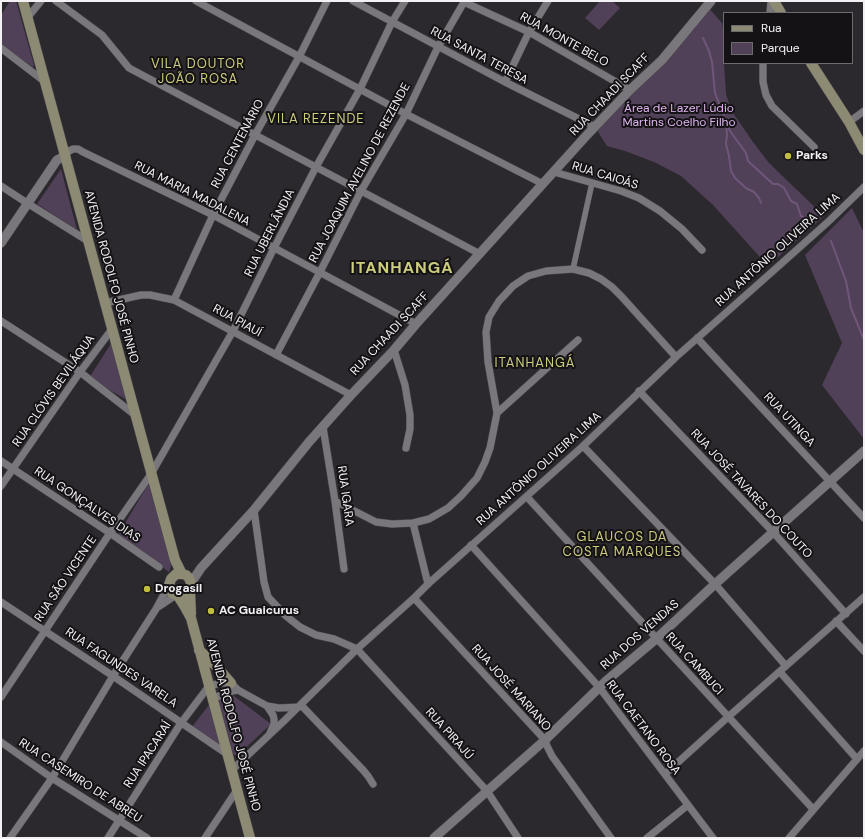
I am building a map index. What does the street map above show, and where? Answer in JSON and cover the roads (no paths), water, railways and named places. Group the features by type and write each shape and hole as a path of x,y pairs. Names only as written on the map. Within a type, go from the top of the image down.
{"main road":[{"name":"AVENIDA RODOLFO JOSÉ PINHO","path":"23,1 151,474 175,560 182,574"},
{"path":"773,1 780,12"},
{"path":"812,64 849,122 864,150"},
{"name":"AVENIDA RODOLFO JOSÉ PINHO","path":"170,582 175,560"},
{"path":"176,574 186,575 189,578 190,587 186,594 182,596 177,595 172,593 170,589 170,582 176,574"},
{"name":"AVENIDA RODOLFO JOSÉ PINHO","path":"190,587 191,618 250,838"},
{"name":"AVENIDA RODOLFO JOSÉ PINHO","path":"177,595 191,618"},
{"path":"199,649 234,686"}],"street":[{"path":"28,17 41,1"},
{"path":"56,1 102,35 129,68 480,254"},
{"path":"196,1 406,114 543,184"},
{"name":"RUA CENTENÁRIO","path":"174,300 213,215 255,135 300,57 327,1"},
{"name":"RUA SANTA TERESA","path":"353,1 438,47 595,128"},
{"name":"RUA UBERLÂNDIA","path":"151,474 234,331 274,248 316,167 360,88 392,22 405,1"},
{"path":"505,82 529,32 548,1"},
{"name":"RUA CHAADI SCAFF","path":"190,587 201,568 254,510 309,442 554,172 630,90 662,60 711,1"},
{"path":"770,12 773,1"},
{"name":"RUA MONTE BELO","path":"464,2 529,32 630,90"},
{"name":"RUA JOAQUIM AVELINO DE REZENDE","path":"276,355 361,191 406,114 438,47 464,2"},
{"path":"1,48 44,81"},
{"path":"763,64 763,82 766,95 772,106 814,147"},
{"path":"849,122 864,111"},
{"name":"RUA MARIA MADALENA","path":"65,156 69,150 78,149 213,215 416,324"},
{"path":"1,243 56,160 65,156"},
{"name":"RUA CAIOÁS","path":"554,172 621,191 639,198 660,211 682,229 702,250"},
{"path":"573,269 592,183"},
{"path":"1,186 88,241"},
{"name":"RUA ANTÔNIO OLIVEIRA LIMA","path":"232,770 300,706 357,649 583,446 639,391 864,187"},
{"path":"335,501 376,522 392,524 413,523 429,519 448,508 477,478 490,448 497,413 488,362 486,332 489,317 499,301 513,286 528,276 546,271 573,269 588,273 601,279 612,287 676,357"},
{"name":"RUA PIAUÍ","path":"105,304 141,295 150,295 174,300 351,395"},
{"path":"1,321 80,372 135,415"},
{"name":"RUA CLÓVIS BEVILÁQUA","path":"1,486 80,372 112,329"},
{"name":"RUA UTINGA","path":"697,338 864,518"},
{"path":"497,413 578,340"},
{"path":"394,350 405,385 410,415 410,429 406,448"},
{"name":"RUA JOSÉ TAVARES DO COUTO","path":"639,391 773,532 846,614"},
{"name":"RUA IGARA","path":"323,427 344,569"},
{"path":"583,446 715,584 786,666"},
{"name":"RUA DOS VENDAS","path":"434,838 545,740 599,687 656,639 715,584 864,451"},
{"name":"RUA GONÇALVES DIAS","path":"1,461 159,567"},
{"name":"RUA SÃO VICENTE","path":"1,697 151,474"},
{"name":"RUA CAMBUCI","path":"527,497 813,809"},
{"path":"254,510 264,582 268,597 286,616 300,627 316,635 334,639 357,649"},
{"path":"413,523 428,584"},
{"name":"RUA CAETANO ROSA","path":"472,545 599,687 713,838"},
{"path":"10,838 52,778 113,676 156,609 170,582"},
{"path":"156,609 177,595"},
{"path":"665,774 864,597"},
{"name":"RUA JOSÉ MARIANO","path":"414,598 545,740 552,756 611,838"},
{"name":"RUA FAGUNDES VARELA","path":"1,602 227,754"},
{"path":"836,621 864,651"},
{"name":"RUA PIRAJÚ","path":"357,649 486,791 518,838"},
{"path":"780,672 857,760"},
{"path":"209,686 220,683 234,686 267,706 279,708 300,706 363,770 373,784"},
{"name":"RUA IPACARAÍ","path":"108,838 181,723 209,686"},
{"path":"213,699 227,692 234,686"},
{"path":"267,706 274,719 274,724 270,735"},
{"name":"RUA CASEMIRO DE ABREU","path":"1,742 52,778 147,838"},
{"path":"789,838 864,751"},
{"path":"205,838 237,790"},
{"path":"647,838 688,805"}],"waterway":[{"path":"703,38 712,62 715,93 730,131 746,153 748,161 773,184 778,184 784,188 791,201 797,204 801,216 808,219"},
{"path":"726,124 726,144 731,171 735,178 746,188 754,192 761,203"},
{"path":"831,241 846,281 851,308 864,340"}],"place":[{"name":"Parks","path":"788,156"},
{"name":"Drogasil","path":"147,589"},
{"name":"AC Guaicurus","path":"211,611"}],"district":[{"name":"VILA DOUTOR JOÃO ROSA","path":"198,72"},
{"name":"VILA REZENDE","path":"316,120"},
{"name":"ITANHANGÁ","path":"402,269"},
{"name":"ITANHANGÁ","path":"535,364"},
{"name":"GLAUCOS DA COSTA MARQUES","path":"622,546"}],"park label":[{"name":"Área de Lazer Lúdio Martins Coelho Filho","path":"679,116"}]}
